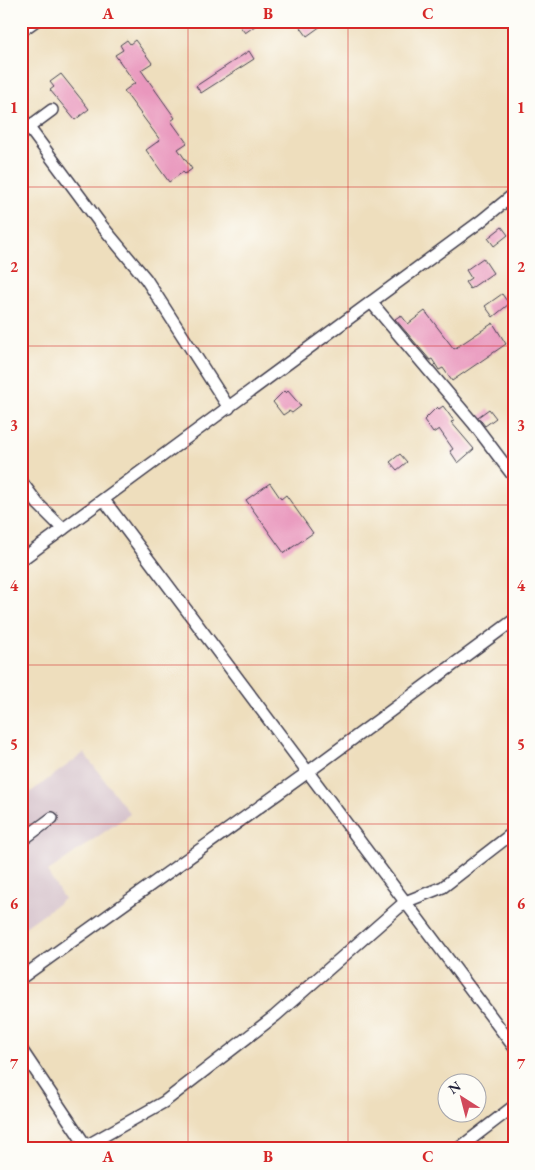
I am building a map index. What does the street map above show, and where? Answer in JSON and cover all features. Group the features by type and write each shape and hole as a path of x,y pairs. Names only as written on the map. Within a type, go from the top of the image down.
{"street":[{"path":"21,31 35,21"},
{"path":"29,127 52,110"},
{"path":"21,117 102,226 146,279 229,408"},
{"path":"21,560 229,408 514,194"},
{"path":"371,302 474,424 514,477"},
{"path":"21,480 38,504 64,529"},
{"path":"104,500 514,1047"},
{"path":"21,978 308,772 514,620"},
{"path":"21,841 52,818"},
{"path":"21,1049 86,1148 164,1102 275,1016 405,902 443,887 514,832"},
{"path":"458,1149 514,1106"}],"shaded area":[{"path":"84,753 130,814 47,872 64,899 21,930 21,799"}],"building":[{"path":"236,21 262,21 245,33"},
{"path":"296,21 328,21 307,36"},
{"path":"127,40 130,44 135,40 152,63 141,70 175,118 171,121 187,143 178,149 192,169 185,174 183,172 169,182 146,150 160,140 124,91 135,83 115,55 123,50 120,45"},
{"path":"249,51 254,59 201,93 196,86"},
{"path":"61,74 89,109 75,120 50,90 54,87 50,82"},
{"path":"502,227 508,235 494,246 488,238"},
{"path":"483,258 493,273 470,289 465,282 471,278 466,270"},
{"path":"502,294 509,304 493,317 485,306"},
{"path":"425,311 454,349 493,323 506,344 452,381 443,368 439,370 432,359 430,360 395,319 401,315 408,324"},
{"path":"284,391 286,393 288,391 301,406 292,413 289,411 283,415 273,402"},
{"path":"443,406 454,421 451,422 474,449 458,463 450,451 453,449 439,429 433,433 424,420 437,407 439,409"},
{"path":"489,409 496,418 485,426 478,417"},
{"path":"400,454 407,462 397,470 390,462"},
{"path":"270,483 281,499 286,495 313,533 284,553 246,500"}]}
